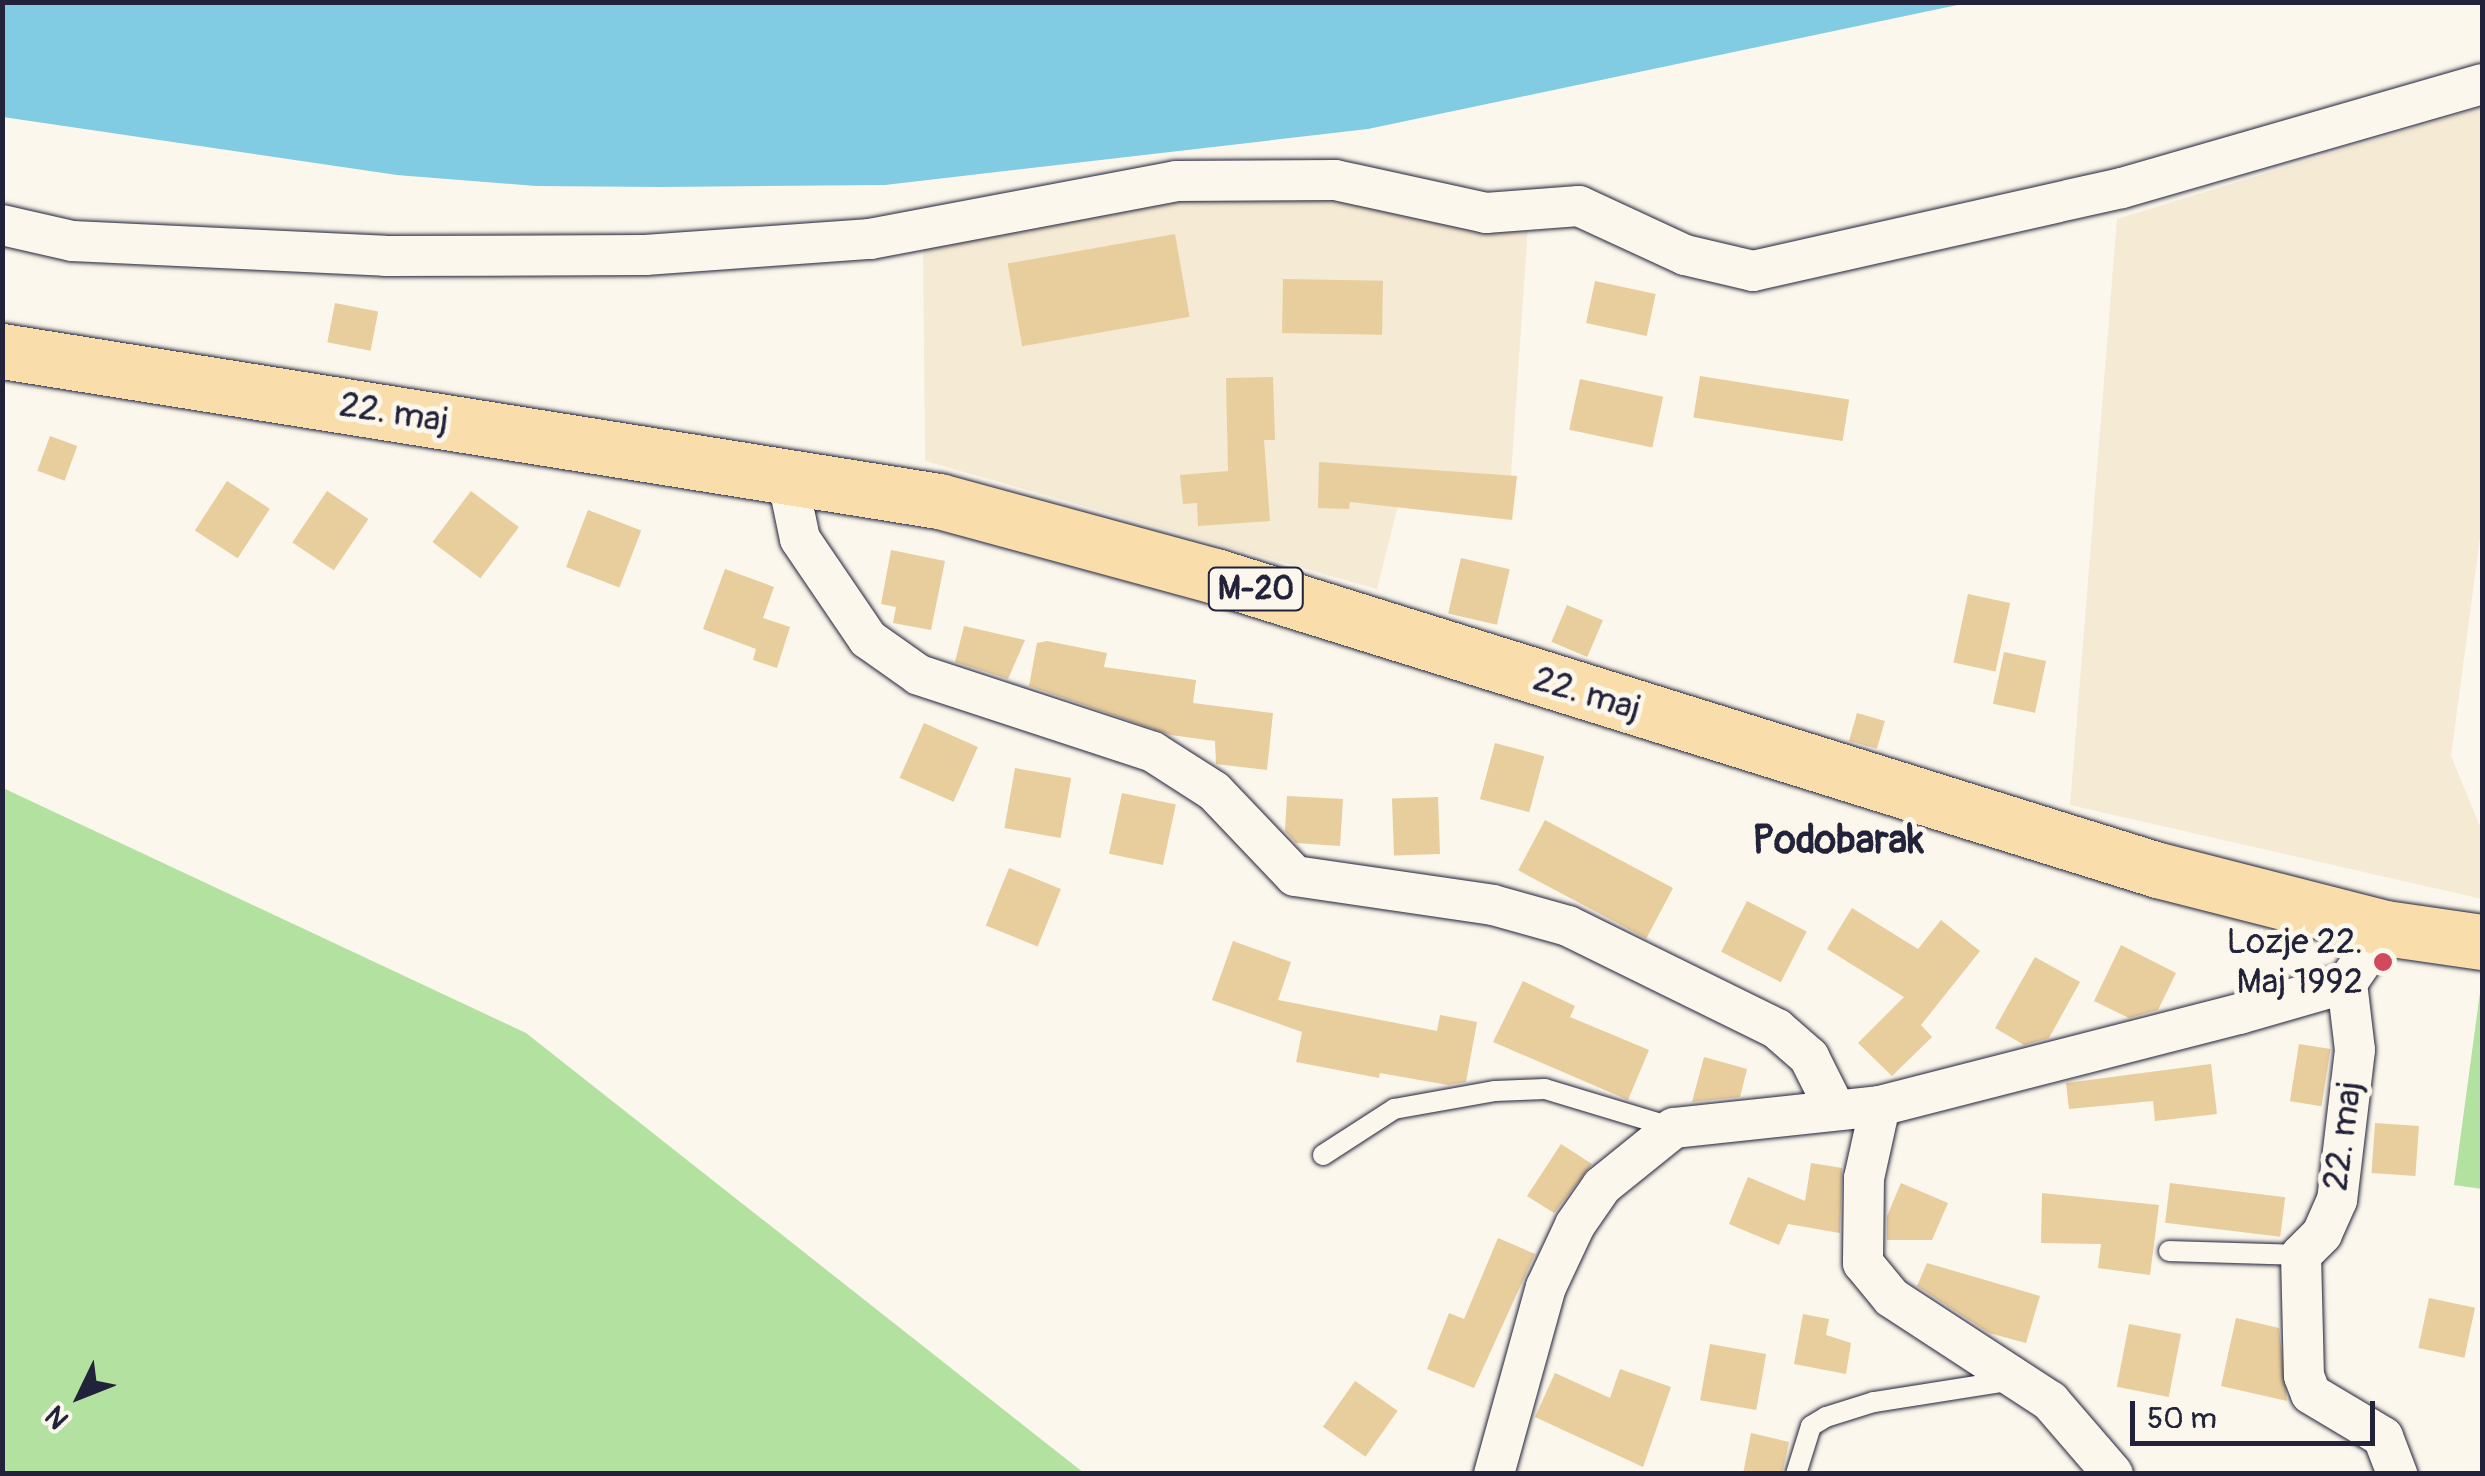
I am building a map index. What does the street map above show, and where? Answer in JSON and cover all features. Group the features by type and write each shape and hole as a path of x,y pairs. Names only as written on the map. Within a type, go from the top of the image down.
{"main road":[{"name":"22. maj","path":"2,351 786,472 939,501 1215,576 2158,870 2385,928 2482,942"}],"street":[{"path":"2,226 72,241 366,255 645,255 870,239 1176,181 1335,180 1486,213 1579,206 1684,255 1754,271 2122,188 2482,84"},
{"path":"786,472 800,539 868,639 920,675 1153,752 1214,791 1295,876 1493,905 1568,926 1777,1028 1809,1057 1834,1107"},
{"path":"1494,1474 1546,1286 1575,1225 1602,1186 1674,1128 1834,1107 1880,1106 2346,983 2385,928"},
{"name":"22. maj","path":"2301,1255 2322,1234 2337,1200 2356,1050 2346,983"},
{"path":"1880,1106 1864,1178 1863,1264 1892,1298 2050,1401 2113,1474"},
{"path":"2301,1255 2304,1376 2311,1394 2382,1436 2397,1474"}],"lane":[{"path":"1323,1155 1394,1110 1495,1090 1545,1088 1674,1128"},
{"path":"2169,1251 2301,1255"},
{"path":"1796,1474 1811,1426 1826,1416 1874,1402 2016,1380"}],"shaded area":[{"path":"2482,107 2482,523 2451,756 2482,831 2482,899 2070,805 2117,219"},
{"path":"1310,190 1528,226 1510,490 1405,478 1377,589 925,461 923,240 1155,196"}],"green space":[{"path":"3,788 526,1033 1084,1473 3,1473"},
{"path":"2482,985 2482,1189 2454,1185"}],"water":[{"path":"2,3 1967,3 1368,129 885,185 661,187 536,186 397,175 3,117"}],"building":[{"path":"1175,234 1190,317 1022,346 1008,264"},
{"path":"1283,279 1383,281 1382,335 1282,333"},
{"path":"1595,281 1656,294 1647,336 1586,323"},
{"path":"335,303 378,311 371,351 327,342"},
{"path":"1700,376 1849,400 1843,441 1693,417"},
{"path":"1273,377 1275,440 1264,440 1270,521 1198,526 1197,503 1183,504 1180,475 1228,471 1226,378"},
{"path":"1580,379 1663,397 1652,448 1569,430"},
{"path":"50,436 77,446 65,481 37,471"},
{"path":"1319,462 1517,476 1512,520 1350,502 1349,509 1318,508"},
{"path":"227,481 270,509 238,558 195,530"},
{"path":"327,491 368,519 334,570 292,542"},
{"path":"471,491 519,527 480,578 432,542"},
{"path":"588,510 641,530 619,587 566,567"},
{"path":"891,550 945,561 931,630 893,623 896,607 881,604"},
{"path":"1461,558 1510,569 1497,625 1448,614"},
{"path":"725,569 774,587 763,618 790,627 777,668 753,660 756,649 703,629"},
{"path":"1968,594 2010,603 1996,671 1953,662"},
{"path":"1567,605 1603,620 1587,657 1551,642"},
{"path":"964,626 1025,640 1008,679 955,662"},
{"path":"1047,641 1107,653 1104,667 1196,680 1193,703 1273,713 1267,770 1216,764 1215,741 1171,735 1029,686 1037,643"},
{"path":"2004,652 2046,661 2035,713 1993,704"},
{"path":"1857,713 1885,721 1877,749 1849,741"},
{"path":"924,723 978,747 953,802 900,778"},
{"path":"1495,743 1544,756 1529,812 1480,799"},
{"path":"1015,768 1071,778 1061,838 1004,828"},
{"path":"1122,793 1176,804 1163,865 1109,854"},
{"path":"1287,796 1343,799 1340,846 1296,843 1285,831"},
{"path":"1438,797 1440,854 1394,856 1392,799"},
{"path":"1545,820 1673,888 1646,938 1518,870"},
{"path":"1009,868 1061,889 1038,946 986,925"},
{"path":"1747,901 1807,931 1781,982 1721,952"},
{"path":"1852,908 1918,949 1941,920 1980,951 1921,1025 1932,1037 1892,1076 1858,1043 1904,997 1827,949"},
{"path":"1233,941 1291,962 1278,1000 1437,1031 1440,1015 1477,1022 1466,1082 1448,1085 1380,1073 1379,1078 1296,1062 1302,1032 1212,1000"},
{"path":"2121,945 2176,973 2158,1010 2129,1018 2094,1001"},
{"path":"2035,957 2080,982 2049,1038 2024,1045 1995,1028"},
{"path":"1523,981 1575,1006 1570,1017 1649,1050 1628,1100 1493,1042"},
{"path":"2299,1044 2331,1049 2322,1106 2290,1101"},
{"path":"1704,1057 1747,1069 1740,1097 1692,1102"},
{"path":"2211,1064 2217,1114 2155,1121 2153,1101 2069,1109 2066,1083"},
{"path":"2375,1123 2419,1126 2415,1176 2372,1173"},
{"path":"1561,1144 1592,1164 1554,1213 1527,1196"},
{"path":"1811,1163 1842,1168 1840,1233 1788,1224 1779,1245 1729,1224 1748,1177 1805,1201"},
{"path":"1901,1183 1948,1203 1932,1240 1887,1240 1887,1216"},
{"path":"2170,1183 2285,1197 2280,1237 2165,1223"},
{"path":"2042,1193 2159,1205 2150,1275 2098,1268 2101,1244 2041,1243"},
{"path":"1498,1238 1535,1254 1474,1388 1427,1369 1449,1313 1464,1319"},
{"path":"1927,1263 2040,1296 2026,1343 1989,1333 1917,1286"},
{"path":"2429,1298 2475,1308 2464,1358 2418,1348"},
{"path":"1803,1314 1829,1319 1826,1335 1851,1343 1846,1374 1794,1364"},
{"path":"2236,1318 2279,1328 2287,1401 2221,1386"},
{"path":"2129,1324 2181,1334 2169,1397 2117,1387"},
{"path":"1710,1344 1766,1354 1756,1410 1700,1400"},
{"path":"1620,1369 1671,1387 1643,1467 1535,1417 1555,1373 1610,1398"},
{"path":"1355,1381 1398,1411 1365,1457 1323,1427"},
{"path":"1751,1433 1789,1442 1782,1474 1743,1474"}],"place":[{"name":"Lozje 22. Maj 1992","path":"2383,962"}],"district":[{"name":"Podobarak","path":"1838,841"}]}
